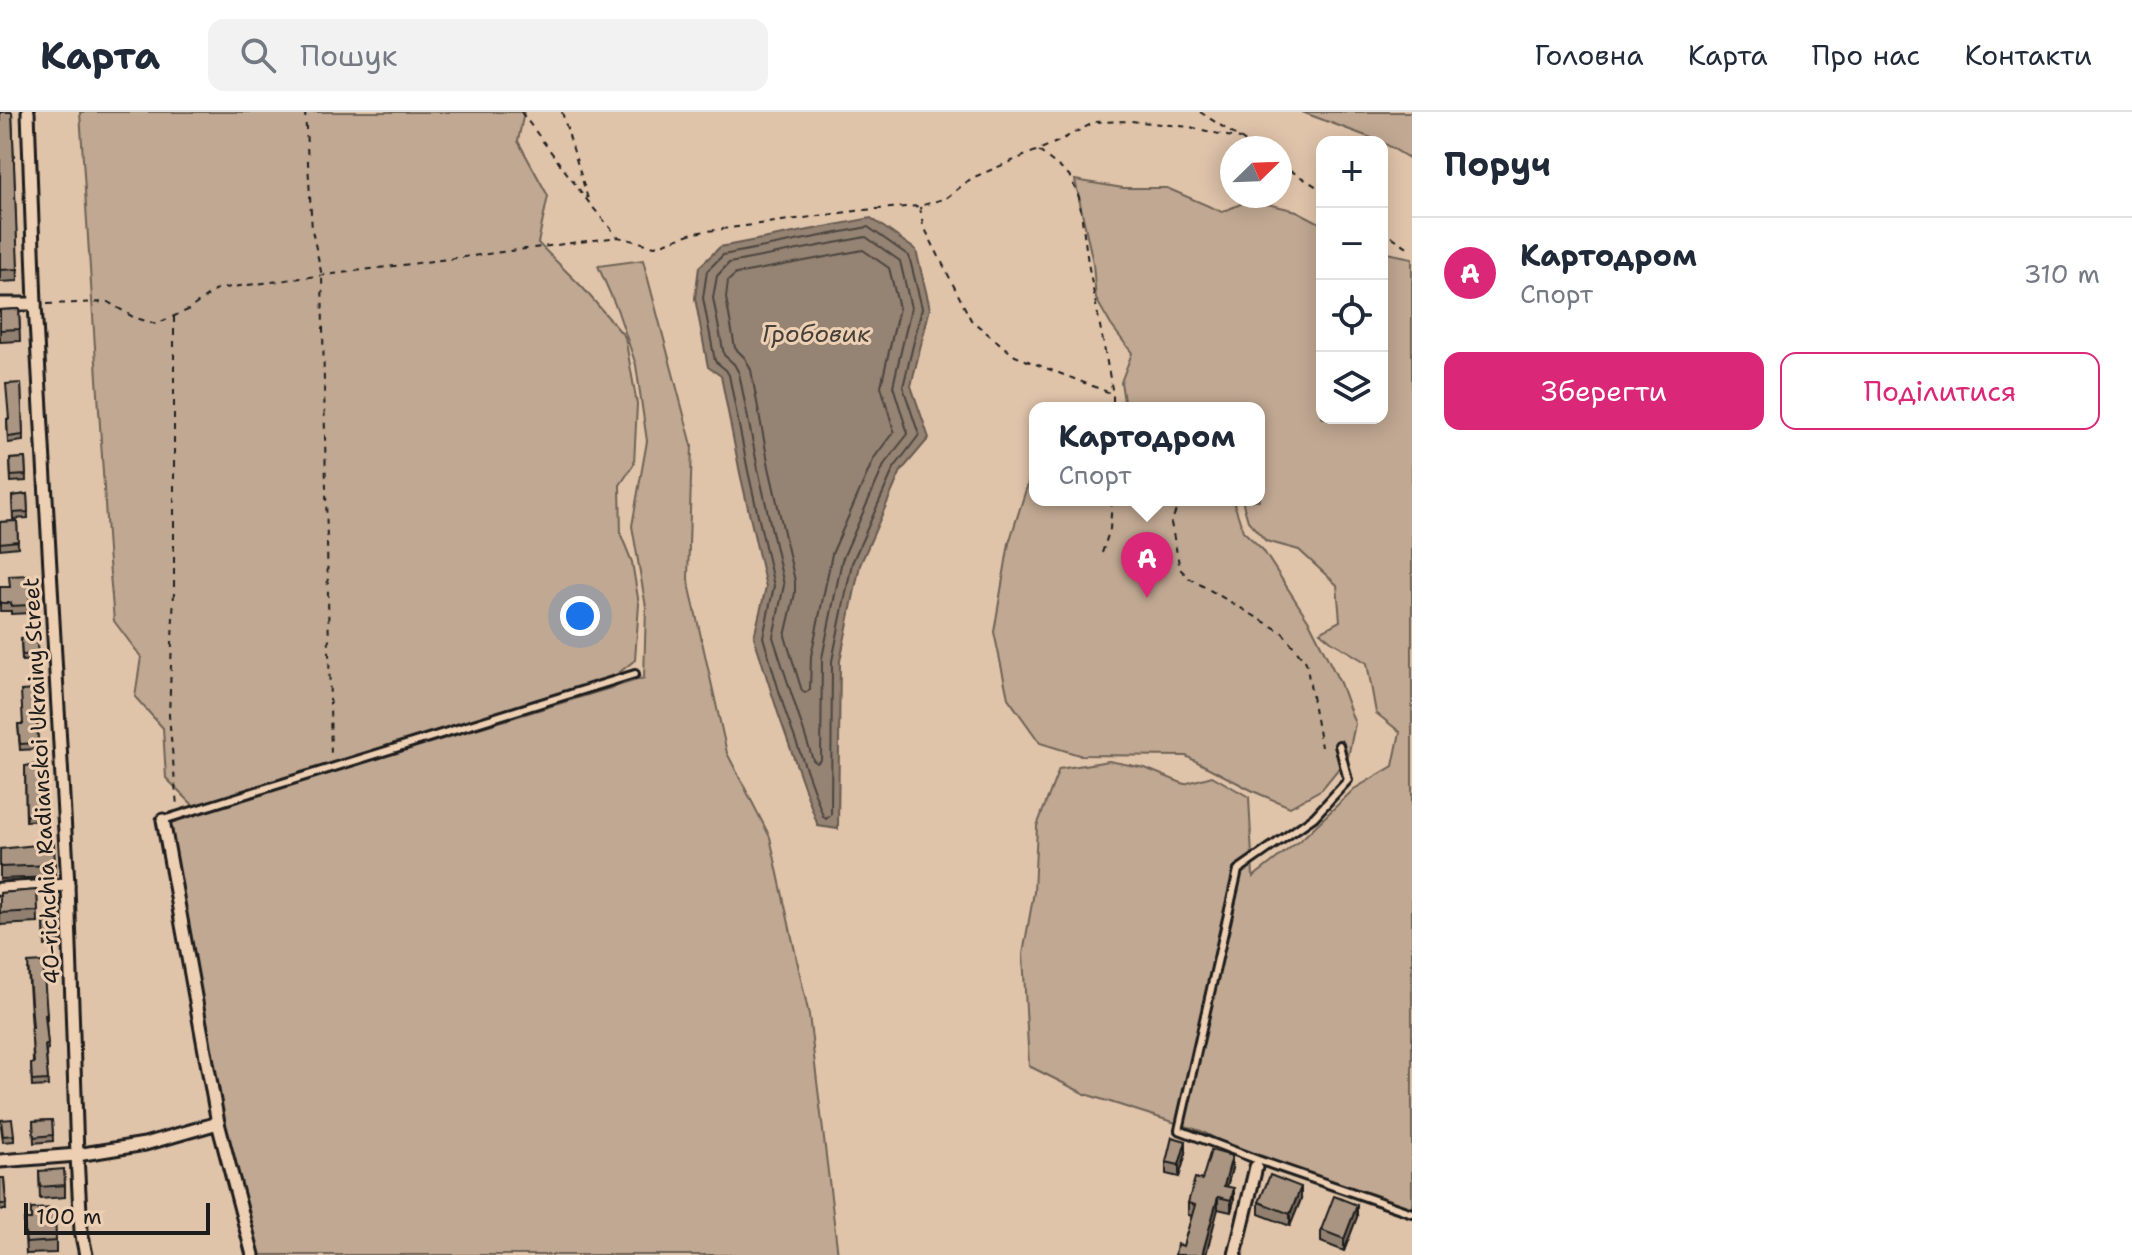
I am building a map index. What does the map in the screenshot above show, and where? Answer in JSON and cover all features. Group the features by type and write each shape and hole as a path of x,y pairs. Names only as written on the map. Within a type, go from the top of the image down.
{"street":[{"name":"40-richchia Radianskoi Ukrainy Street","path":"28,112 35,304 68,885 77,1155 81,1231 86,1255"},
{"path":"0,304 35,304"},
{"path":"163,820 218,1123 253,1255"},
{"path":"0,889 68,885"},
{"path":"0,1161 77,1155 145,1144 218,1123"},
{"path":"1235,1255 1257,1163"}],"lane":[{"path":"163,820 635,674"},
{"path":"1339,745 1348,780 1314,817 1238,870 1179,1130 1257,1163 1412,1213"}],"path":[{"path":"305,112 312,230 322,276 332,768"},
{"path":"521,112 618,237"},
{"path":"562,112 590,204"},
{"path":"1200,112 1236,136"},
{"path":"35,304 108,302 133,317 156,324 199,303 217,289 618,237 655,246 693,233 863,210 920,206 946,198 972,178 1095,122 1131,121 1190,127 1228,136"},
{"path":"1038,150 1069,175 1079,197 1113,402"},
{"path":"1292,171 1316,186"},
{"path":"920,206 923,225 971,320 1015,356 1113,394"},
{"path":"1388,234 1412,250"},
{"path":"174,316 174,592 169,715 178,815"},
{"path":"1102,553 1110,529 1112,506"},
{"path":"1178,506 1171,523 1180,569 1189,578 1282,632 1306,662 1321,747"}],"shaded area":[{"path":"80,112 524,112 518,141 548,196 538,243 583,288 625,337 637,404 634,464 620,485 621,535 632,562 639,604 635,660 611,679 194,806 166,778 163,728 135,697 141,657 114,621"},
{"path":"1302,112 1412,112 1412,160 1388,146 1388,136 1366,136"},
{"path":"1075,180 1123,188 1167,188 1222,212 1231,208 1284,208 1297,211 1316,221 1316,424 1388,424 1388,253 1412,258 1412,1217 1229,1146 1201,1131 1085,1094 1029,1066 1023,954 1034,892 1037,826 1059,769 1109,761 1145,768 1184,784 1212,776 1249,797 1253,877 1304,837 1354,789 1393,766 1400,732 1376,713 1367,663 1320,632 1340,621 1337,585 1299,550 1266,541 1248,521 1244,506 1265,506 1265,402 1124,402 1121,382 1132,353 1096,299 1093,263"},
{"path":"643,260 692,445 688,579 727,753 770,837 809,1015 838,1255 258,1255 225,1136 169,822 644,678 646,607 632,526 647,441 636,365 598,266"},
{"path":"1029,480 1029,506 1235,506 1243,531 1263,550 1310,623 1340,683 1355,724 1348,757 1322,789 1290,807 1186,756 1079,755 1040,743 1008,698 994,632 1009,543"}],"water":[{"name":"Гробовик","path":"871,218 916,250 930,308 911,386 929,438 901,471 860,565 840,661 838,829 818,826 754,637 766,587 721,376 708,367 695,298 699,267 720,247"}],"building":[{"path":"0,112 12,112 18,269 0,270"},
{"path":"19,309 20,329 0,330 0,310"},
{"path":"21,383 23,435 8,437 6,384"},
{"path":"25,458 26,475 11,476 10,459"},
{"path":"27,494 28,512 13,513 12,496"},
{"path":"17,521 18,541 0,543 0,522"},
{"path":"29,575 30,605 0,603 0,587 10,587 9,576"},
{"path":"36,637 38,654 22,655 21,638"},
{"path":"36,690 38,743 20,744 18,724 23,724 21,691"},
{"path":"40,764 42,814 26,815 25,766"},
{"path":"54,843 55,865 0,867 0,849"},
{"path":"37,890 38,911 0,913 0,893"},
{"path":"59,921 60,939 45,940 44,923"},
{"path":"43,962 48,1080 32,1081 33,1028 28,963"},
{"path":"12,1119 14,1135 3,1136 1,1120"},
{"path":"52,1120 53,1135 34,1137 33,1121"},
{"path":"1172,1137 1186,1141 1179,1165 1166,1162"},
{"path":"1211,1150 1232,1156 1224,1186 1234,1188 1231,1200 1218,1197 1202,1255 1175,1255 1177,1244 1183,1246 1195,1205 1188,1203 1195,1178 1202,1180"},
{"path":"64,1169 65,1185 40,1187 39,1171"},
{"path":"1270,1175 1301,1187 1290,1214 1259,1202"},
{"path":"0,1178 4,1178 6,1204 0,1204"},
{"path":"1334,1196 1357,1205 1344,1239 1321,1230"},
{"path":"55,1208 56,1241 26,1243 24,1220 31,1220 31,1209"}],"place":[{"name":"Картодром","path":"1147,598"}]}
